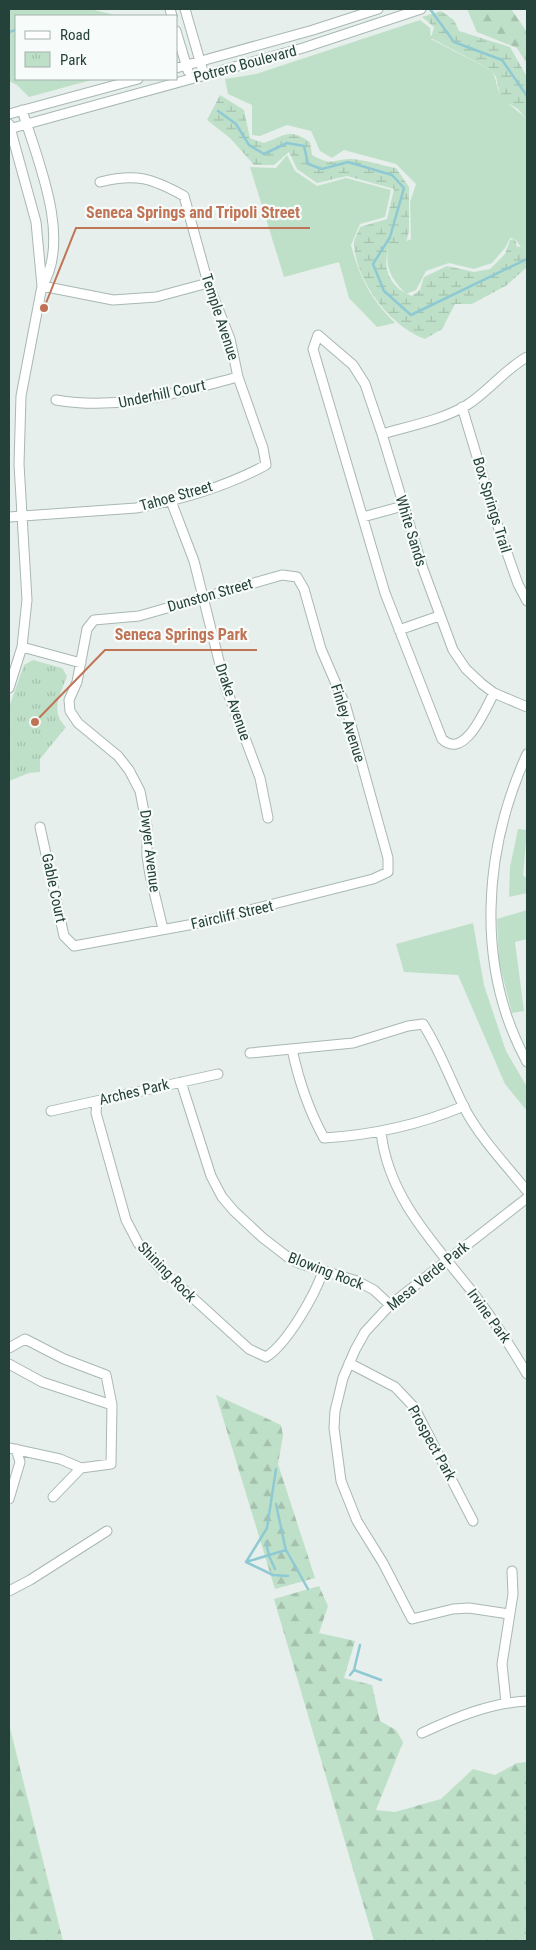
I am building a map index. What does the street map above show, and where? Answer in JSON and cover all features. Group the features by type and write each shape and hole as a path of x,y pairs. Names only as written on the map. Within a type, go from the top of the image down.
{"street":[{"path":"185,9 204,75"},
{"name":"Potrero Boulevard","path":"178,68 314,30 378,9"},
{"name":"Potrero Boulevard","path":"9,127 304,48 421,9"},
{"path":"178,38 190,79"},
{"path":"9,114 134,80"},
{"path":"22,110 46,190 53,232 53,253 46,279 42,286"},
{"path":"9,127 36,222 42,286 21,396 19,464 27,600 22,647 9,688"},
{"name":"Temple Avenue","path":"100,182 125,176 137,177 168,187 184,196 208,283 226,324 238,377 266,465"},
{"path":"42,286 113,300 156,297 208,283"},
{"name":"White Sands","path":"363,517 313,349 318,335 346,359 359,374 371,399 439,616 459,660 473,676 494,692 527,708"},
{"path":"382,434 462,408 510,368 527,357"},
{"name":"Underhill Court","path":"56,400 84,405 131,403 238,377"},
{"name":"Box Springs Trail","path":"462,408 500,533 518,584 527,600"},
{"name":"Tahoe Street","path":"9,517 136,508 170,501 249,474 266,465"},
{"name":"Drake Avenue","path":"170,501 194,561 225,685 260,778 268,818"},
{"path":"403,506 363,517 385,593 439,733 445,742 452,744 472,735 494,692"},
{"name":"Dunston Street","path":"81,663 87,629 94,620 139,616 282,575 297,577"},
{"name":"Finley Avenue","path":"297,577 304,589 321,649 346,707 388,858 388,872"},
{"path":"399,630 439,616"},
{"path":"22,647 81,663"},
{"name":"Dwyer Avenue","path":"81,663 69,700 70,711 78,723 118,756 129,770 140,791 146,819 147,856 150,875 163,929"},
{"path":"527,754 505,811 494,860 491,891 491,936 495,967 509,1022 527,1062"},
{"name":"Gable Court","path":"40,827 64,936 74,946"},
{"name":"Faircliff Street","path":"74,946 248,912 373,879 388,872"},
{"path":"250,1053 353,1043 408,1026 423,1024 436,1044 464,1106 477,1128 527,1191"},
{"path":"292,1049 298,1079 308,1109 324,1138 381,1132 442,1115 464,1106"},
{"name":"Arches Park","path":"51,1111 218,1074"},
{"name":"Blowing Rock","path":"182,1082 211,1176 222,1197 234,1211 277,1250 301,1264 357,1281 374,1290 390,1304"},
{"name":"Shining Rock","path":"96,1101 96,1113 120,1200 126,1220 138,1243 161,1269 232,1337 249,1349 266,1357 278,1350 310,1300 323,1271"},
{"name":"Irvine Park","path":"381,1132 383,1151 398,1192 446,1261 491,1318 527,1374"},
{"name":"Mesa Verde Park","path":"509,1614 468,1608 453,1609 412,1619 383,1563 356,1520 340,1481 335,1447 335,1412 343,1378 349,1363 365,1332 390,1304 527,1198"},
{"path":"9,1348 25,1339 64,1359 106,1375 112,1405 111,1464 81,1468 60,1459 12,1448"},
{"name":"Prospect Park","path":"349,1363 394,1387 414,1407 473,1522"},
{"path":"9,1364 42,1382 112,1405"},
{"path":"9,1499 20,1462 12,1448"},
{"path":"53,1497 81,1468"},
{"path":"9,1591 108,1531"},
{"path":"506,1702 502,1664 513,1594 512,1571"},
{"path":"422,1733 452,1719 506,1702 527,1701"}],"green space":[{"path":"9,9 90,9 115,15 15,15 15,80 91,80 29,97 17,85 9,81"},
{"path":"467,9 511,9 527,32 527,64 517,48 477,32"},
{"path":"441,11 454,20 459,31 510,47 527,77 527,120 518,109 504,101 500,94 496,77 491,70 431,38 434,27 422,17"},
{"path":"420,20 430,28 431,39 491,70 501,95 527,120 527,246 521,247 515,239 510,238 505,248 492,263 474,269 449,263 426,271 416,290 406,294 391,274 387,257 388,250 411,239 410,202 416,184 396,164 344,150 332,158 320,151 311,131 287,125 260,136 252,135 252,105 228,94 225,79 256,74"},
{"path":"220,95 244,110 250,138 264,143 287,134 297,135 310,142 312,155 324,160 331,162 355,159 396,168 409,187 409,231 406,243 388,250 386,265 394,284 405,293 412,296 420,290 424,277 447,266 474,272 490,269 505,254 510,240 515,239 517,247 527,246 527,267 507,285 472,304 455,304 442,329 425,339 412,333 388,314 369,289 362,275 354,246 360,227 387,219 394,189 347,176 317,183 297,169 289,152 274,165 254,165 230,138 207,120"},
{"path":"287,155 295,171 317,186 346,178 391,190 385,217 360,224 351,245 362,278 372,296 395,323 377,327 349,298 339,262 284,277 250,167 276,168"},
{"path":"33,660 62,668 67,676 57,709 61,721 66,727 40,759 40,772 29,773 9,781 9,707 24,665"},
{"path":"518,829 527,830 523,875 527,879 527,893 509,897 510,867"},
{"path":"527,910 527,939 515,942 524,1011 512,1013 499,962 497,919"},
{"path":"473,923 484,985 506,1051 527,1087 527,1111 505,1084 458,975 404,972 396,944"},
{"path":"216,1395 281,1425 283,1436 278,1464 315,1578 275,1589"},
{"path":"319,1586 328,1606 319,1633 355,1641 344,1678 372,1685 380,1721 396,1730 403,1742 376,1810 395,1812 441,1799 473,1769 495,1775 517,1763 527,1762 527,1941 374,1941 274,1599"},
{"path":"9,1724 63,1941 9,1941"}],"waterway":[{"path":"430,9 454,42 502,60 527,96"},
{"path":"9,32 15,30"},
{"path":"218,111 236,124 249,145 264,154 287,143 304,146 308,164 322,169 348,162 392,175 404,188 390,237 373,264 384,291 411,315 527,259"},
{"path":"246,1562 267,1528 276,1469"},
{"path":"276,1504 286,1551"},
{"path":"266,1542 269,1556"},
{"path":"288,1576 273,1575 246,1562 286,1550 308,1589"},
{"path":"269,1556 275,1569"},
{"path":"350,1675 354,1670 360,1645"},
{"path":"354,1670 381,1680"}],"place":[{"name":"Seneca Springs and Tripoli Street","path":"44,308"},
{"name":"Seneca Springs Park","path":"35,722"}]}
